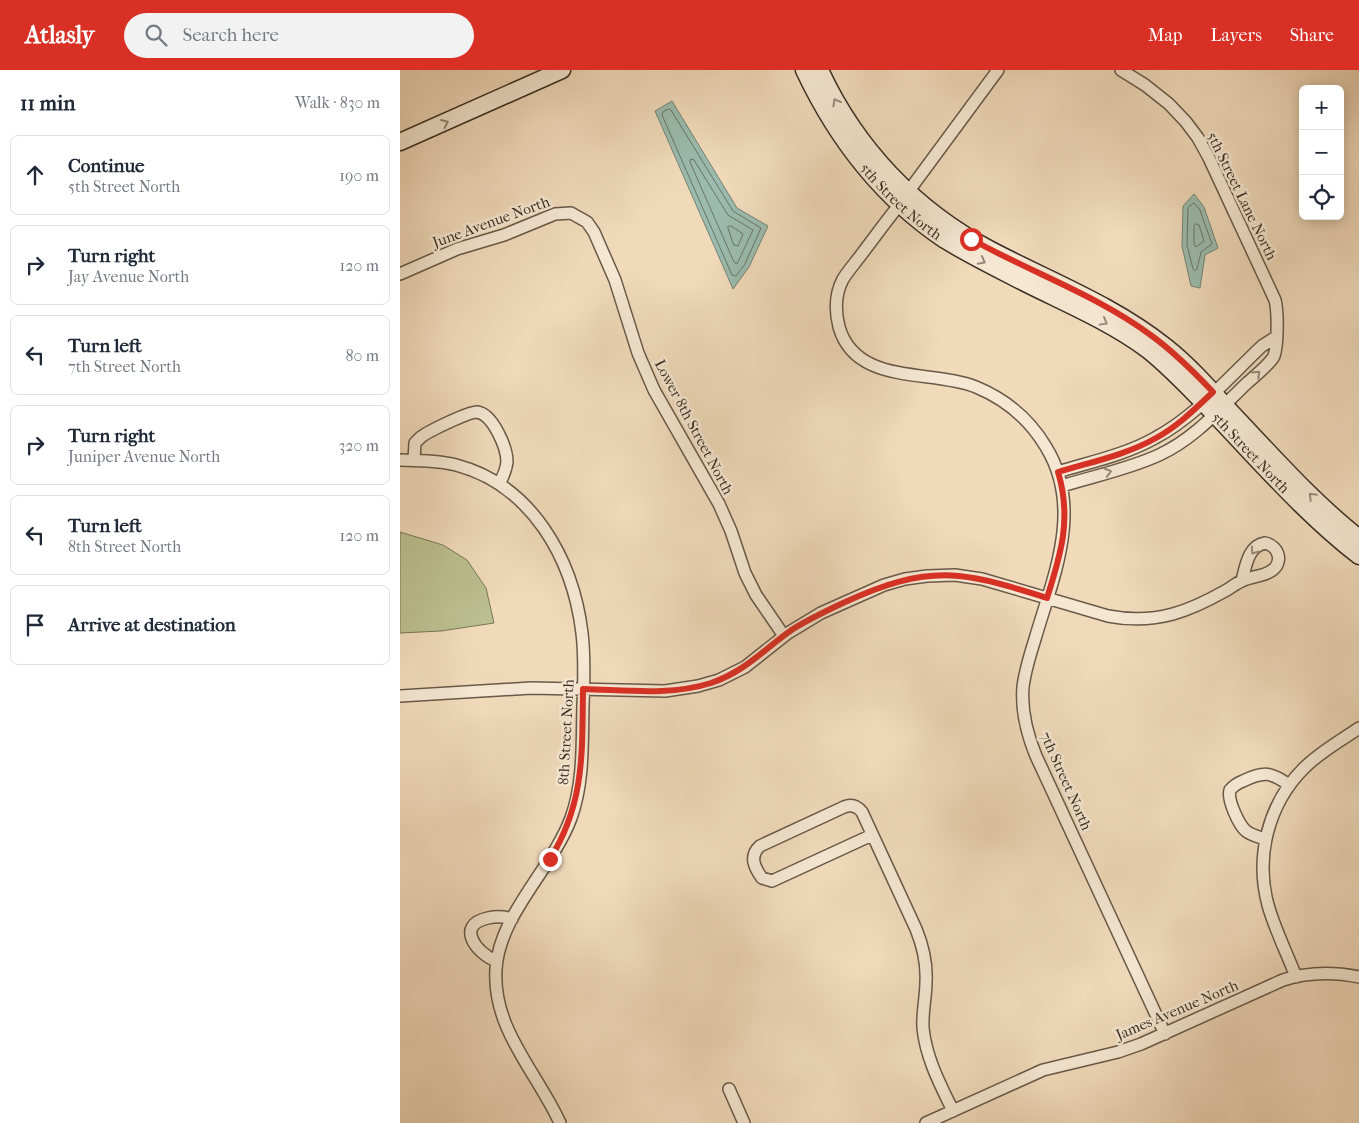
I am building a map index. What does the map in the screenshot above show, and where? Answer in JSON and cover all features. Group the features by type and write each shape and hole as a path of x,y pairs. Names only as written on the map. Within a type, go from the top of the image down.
{"street":[{"path":"400,142 562,70"},
{"name":"5th Street North","path":"804,70 822,105 859,161 904,198 936,215 971,239 1100,304 1135,324 1180,358 1208,397 1310,514 1359,556"},
{"name":"5th Street North","path":"820,70 851,127 880,163 904,198"},
{"path":"904,198 998,70"},
{"name":"5th Street Lane North","path":"1062,486 1135,464 1160,454 1185,440 1220,410 1274,356 1278,320 1273,295 1202,144 1186,122 1169,104 1146,85 1121,70"},
{"name":"7th Street North","path":"904,198 849,271 840,287 836,312 839,326 844,340 858,356 877,368 963,383 998,398 1018,413 1037,433 1049,451 1062,486 1065,510 1064,535 1060,556 1024,678 1023,702 1027,729 1036,756 1165,1034"},
{"name":"June Avenue North","path":"400,274 457,249 498,238 547,216 566,213"},
{"name":"Lower 8th Street North","path":"566,213 582,218 594,232 615,280 638,353 654,390 719,504 731,531 745,573 756,595 784,636"},
{"path":"1058,472 1141,446 1174,426 1262,346 1276,337"},
{"name":"5th Street North","path":"1220,410 1359,538"},
{"path":"414,460 416,443 420,436 470,413 479,413 492,421 506,453 506,469 499,484"},
{"name":"8th Street North","path":"400,460 440,462 456,465 484,475 523,502 539,520 552,542 565,568 576,602 581,626 583,689 581,770 573,810 565,832 554,853 512,919 502,941 496,961 496,989 503,1020 511,1038 560,1123"},
{"path":"400,696 531,688 664,691 705,684 745,667 784,636 814,616 869,591 895,582 921,577 949,575 977,578 1108,616 1145,619 1185,610 1223,592 1242,580"},
{"path":"1296,977 1272,918 1266,897 1263,863 1265,839 1274,812 1289,784 1312,760 1359,728"},
{"path":"1265,839 1244,829 1230,800 1230,790 1237,784 1262,774 1274,775 1289,784"},
{"path":"872,834 772,881 760,877 753,861 754,853 760,846 845,806 854,806 860,811 872,834 920,941 925,959 926,976 922,1014 925,1041 932,1066 953,1111"},
{"path":"496,961 485,956 474,942 471,937 471,929 476,922 485,919 500,916 512,919"},
{"name":"James Avenue North","path":"926,1123 1043,1070 1126,1050 1165,1034 1267,986 1296,977 1328,974 1359,977"},
{"path":"729,1089 744,1123"}],"green space":[{"path":"400,532 443,545 467,560 486,588 494,623 441,631 400,633"}],"water":[{"path":"672,101 737,208 768,226 749,267 733,289 655,111"},
{"path":"1194,194 1204,207 1218,248 1205,255 1200,288 1191,286 1182,246 1183,206"}],"route":[{"path":"550,859 565,832 578,794 582,754 583,689 664,691 711,682 745,667 761,656 788,632 814,616 880,587 905,579 949,575 966,576 987,580 1047,598 1060,556 1064,535 1064,503 1058,472 1134,449 1156,438 1193,412 1213,392 1180,358 1135,324 1100,304 971,239"}]}
